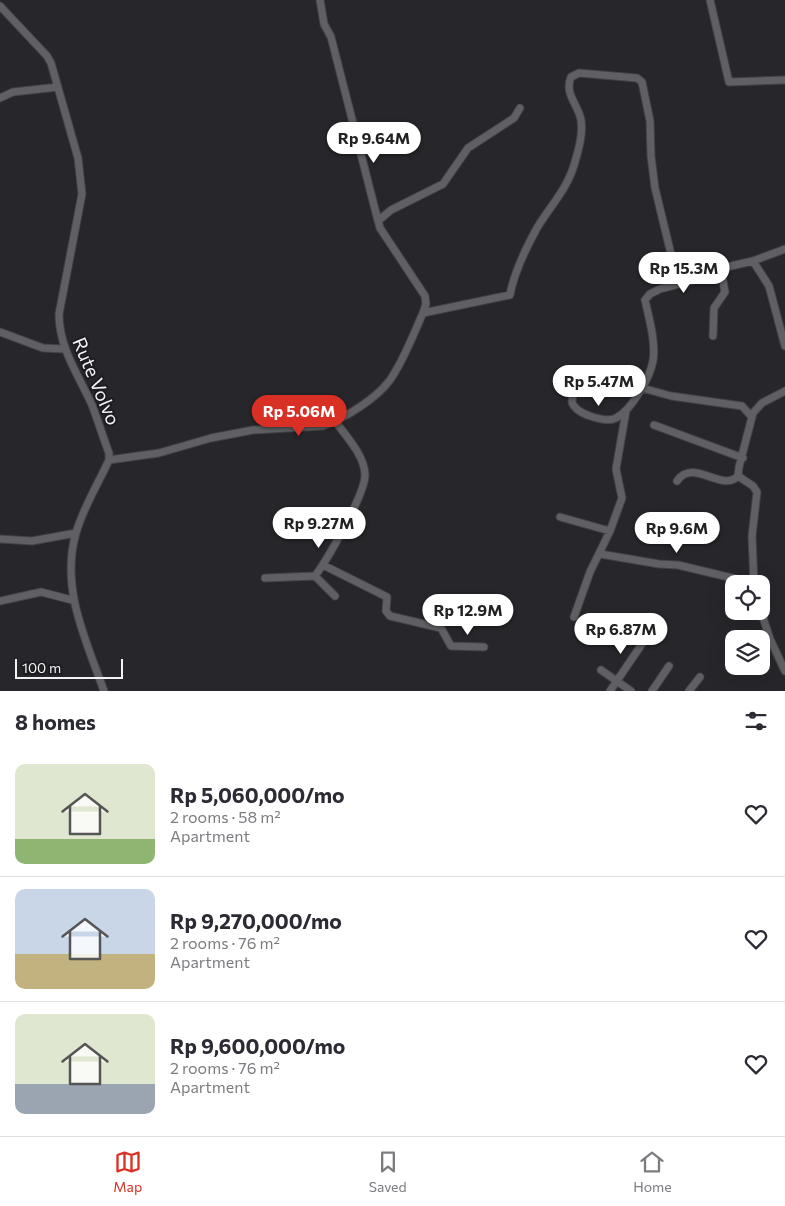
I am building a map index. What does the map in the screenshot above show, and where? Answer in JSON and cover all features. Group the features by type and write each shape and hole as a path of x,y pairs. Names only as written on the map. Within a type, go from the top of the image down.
{"street":[{"path":"104,691 72,600 70,565 76,533 109,460 159,453 211,438 253,430 324,426 335,421 361,406 390,380 426,304 426,296 380,228 331,37 320,10 320,0"},
{"path":"710,0 729,82 785,80"},
{"name":"Rute Volvo","path":"0,6 47,56 58,87 78,158 82,194 59,314 59,330 65,348 92,405 109,453 109,460"},
{"path":"423,313 510,295 523,257 537,229 567,185 575,163 582,133 580,118 568,88 571,77 578,73 637,78 642,82 650,121 651,156 655,188 671,254 672,285"},
{"path":"0,98 14,92 58,87"},
{"path":"378,221 391,210 443,184 468,148 514,118 520,108"},
{"path":"574,392 572,400 574,407 594,417 611,420 626,411 649,377 654,359 646,300 650,294 672,285 694,280 709,271 721,270 785,249"},
{"path":"752,261 769,286 785,346"},
{"path":"713,336 714,308 725,292 721,270"},
{"path":"0,332 43,348 65,348"},
{"path":"642,388 671,396 742,406 751,416"},
{"path":"677,481 682,474 688,472 725,480 733,480 738,476 751,416 762,404 785,392"},
{"path":"574,617 590,572 610,531 622,498 616,469 626,411"},
{"path":"315,576 355,507 366,475 363,464 335,421"},
{"path":"654,426 743,458"},
{"path":"738,476 753,486 757,492 752,529 754,575"},
{"path":"560,517 610,531"},
{"path":"0,539 32,541 76,533"},
{"path":"600,554 659,564 678,565 725,576"},
{"path":"323,565 387,597 386,611 390,616 441,628 451,646 484,647"},
{"path":"265,578 315,576 335,596"},
{"path":"0,601 42,592 72,600"},
{"path":"764,620 770,639 785,671"},
{"path":"610,691 644,641"},
{"path":"652,691 669,666"},
{"path":"601,670 630,690"},
{"path":"689,691 700,677"}]}
